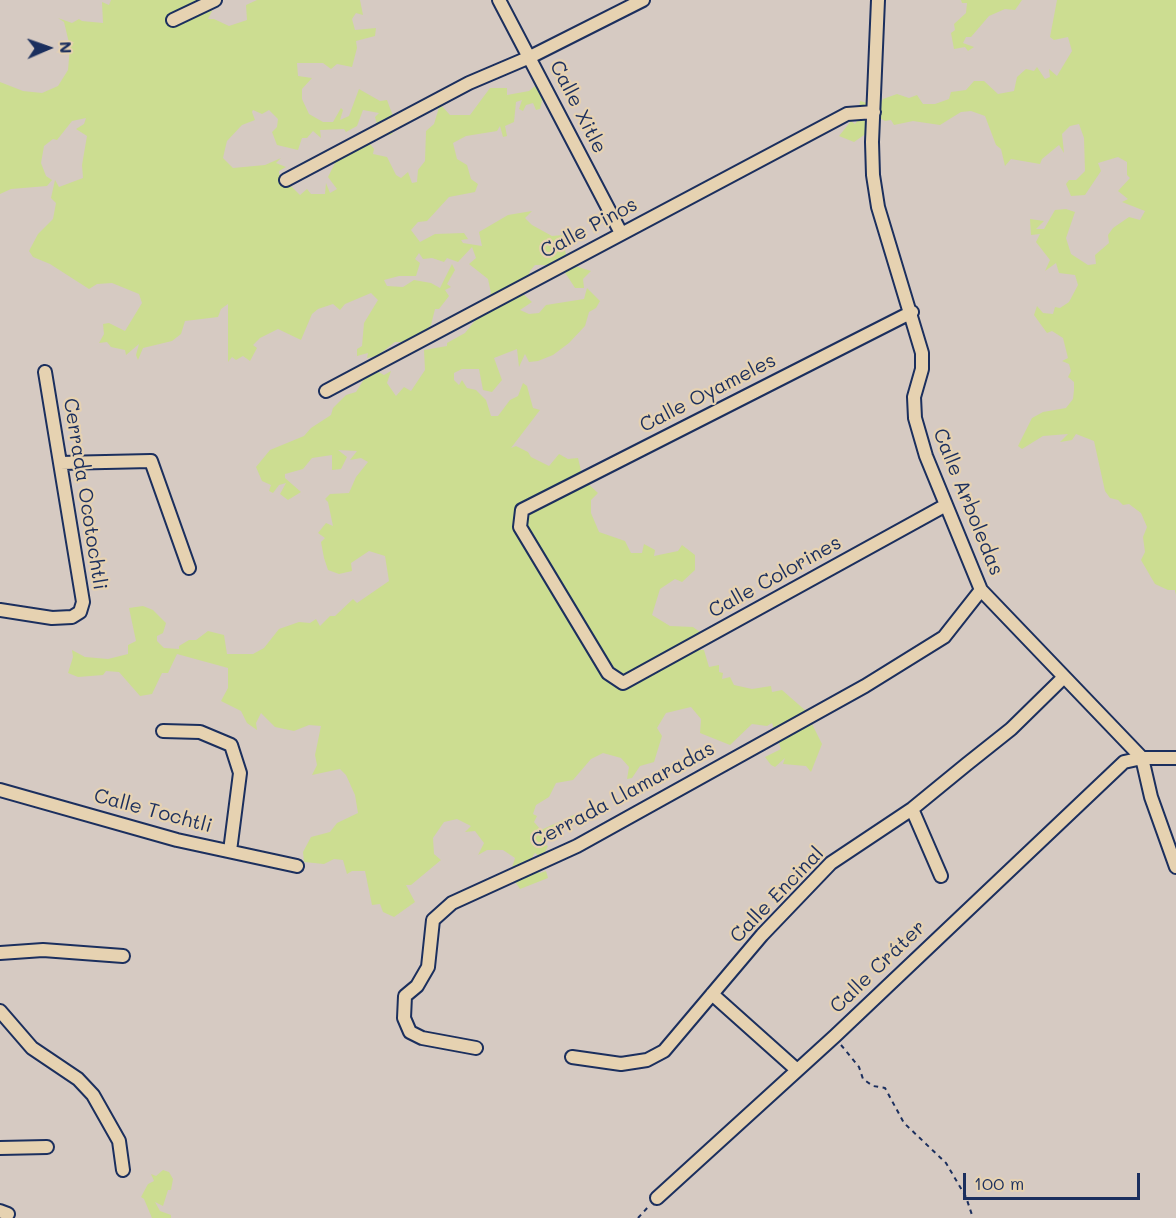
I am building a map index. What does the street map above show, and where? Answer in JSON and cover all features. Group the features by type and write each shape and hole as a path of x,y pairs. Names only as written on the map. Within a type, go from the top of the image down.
{"street":[{"path":"173,20 215,0"},
{"name":"Calle Xitle","path":"499,0 621,233"},
{"path":"286,180 469,82 530,57 643,0"},
{"name":"Calle Arboledas","path":"878,0 873,175 878,207 912,312 922,353 922,369 914,397 915,418 926,456 981,590 1111,723 1142,758"},
{"name":"Calle Pinos","path":"327,391 847,114 873,112"},
{"name":"Calle Oyameles","path":"623,682 608,673 520,527 522,510 912,312"},
{"name":"Cerrada Ocotochtli","path":"0,610 52,618 72,617 80,612 83,602 45,372"},
{"path":"60,463 151,461 189,568"},
{"name":"Calle Colorines","path":"623,682 946,505"},
{"name":"Cerrada Llamaradas","path":"476,1048 422,1038 410,1032 404,1018 405,996 417,986 428,967 434,920 452,903 577,846 865,686 944,637 981,590"},
{"name":"Calle Encinal","path":"572,1057 621,1064 647,1060 664,1051 762,935 831,863 912,809 1011,729 1064,677"},
{"path":"163,731 200,732 231,746 240,773 230,852"},
{"path":"1176,758 1142,758 1151,797 1176,867"},
{"name":"Calle Cráter","path":"657,1197 835,1036 1124,762 1142,758"},
{"name":"Calle Tochtli","path":"0,789 177,840 297,866"},
{"path":"912,809 941,876"},
{"path":"0,953 44,950 123,956"},
{"path":"712,994 797,1070"},
{"path":"0,1011 32,1048 78,1079 93,1095 119,1141 123,1170"},
{"path":"0,1148 47,1147"}],"path":[{"path":"835,1036 859,1067 863,1079 873,1086 885,1088 904,1124 945,1163 966,1197 973,1218"},
{"path":"638,1218 657,1197"}],"green space":[{"path":"111,0 208,0 206,2 212,11 208,19 214,19 229,26 247,20 246,5 257,0 360,0 363,15 356,13 352,19 355,30 376,28 375,36 356,41 357,48 352,67 337,64 331,69 323,63 297,63 298,76 312,78 302,89 302,99 309,114 323,122 333,122 341,108 343,110 340,120 349,116 359,89 380,101 387,100 397,127 391,135 379,132 375,117 379,113 363,110 357,126 346,132 344,129 320,130 321,138 313,131 307,138 302,138 298,150 277,145 272,132 277,127 278,119 269,110 262,114 253,110 255,120 242,125 227,141 223,158 233,168 265,165 281,158 276,163 286,167 279,171 279,174 300,195 307,189 311,194 325,194 326,183 330,193 337,189 328,177 335,163 333,152 368,141 374,149 373,154 387,157 396,175 401,178 408,172 412,183 417,182 418,170 425,161 426,131 434,124 440,104 450,115 470,115 490,88 507,88 507,95 529,91 535,86 543,96 540,109 536,110 533,103 526,105 523,111 519,109 522,100 516,102 514,122 505,126 507,136 503,137 500,126 497,131 466,136 453,143 457,159 467,165 471,179 478,184 475,192 449,197 427,221 418,222 411,230 420,242 435,234 464,233 468,239 461,240 463,243 482,246 479,232 508,215 532,211 525,218 532,225 552,236 563,235 566,256 570,252 575,266 591,271 583,279 584,288 575,288 564,271 552,265 535,265 530,271 522,293 532,302 520,310 529,314 539,313 546,305 584,299 587,288 600,301 596,308 589,312 585,326 569,343 553,355 529,362 525,354 519,367 517,349 494,358 502,380 492,392 483,390 479,369 462,369 454,373 454,380 459,385 462,380 467,388 476,390 486,400 491,416 498,416 510,400 518,396 523,383 527,386 533,408 540,410 511,448 516,446 549,466 559,454 568,459 578,458 583,479 598,493 591,500 591,513 599,532 625,541 631,553 642,553 644,544 655,550 654,556 678,551 682,545 695,555 695,570 682,582 675,579 660,589 652,615 670,626 693,627 700,632 696,650 704,650 709,667 719,665 719,672 723,673 722,679 730,677 734,685 752,689 771,686 772,692 782,690 806,711 815,714 811,722 822,744 811,772 806,766 783,764 785,758 775,767 771,765 765,757 781,749 772,723 767,726 752,724 730,745 700,733 701,719 691,707 666,713 657,728 662,736 654,762 640,766 632,778 627,779 629,767 621,758 603,753 591,759 573,780 556,783 549,797 536,805 533,814 537,816 534,822 541,830 574,815 574,823 543,838 542,843 548,846 542,858 535,853 530,861 540,873 546,871 548,878 520,889 510,874 515,858 503,850 487,850 478,855 484,843 475,831 465,832 471,826 457,819 444,822 433,838 434,854 441,860 411,885 406,885 415,902 394,917 383,912 380,904 372,905 365,871 352,871 347,874 343,860 334,859 324,864 304,862 303,852 311,837 330,832 337,823 358,813 355,795 346,775 340,769 312,775 317,765 315,755 321,726 309,725 294,731 275,727 261,713 256,723 257,730 247,723 241,711 221,701 228,688 228,668 177,654 168,673 162,673 152,694 140,696 119,672 106,671 103,675 78,677 68,673 73,657 72,650 85,657 108,659 128,654 128,645 136,641 129,608 143,606 153,610 166,623 163,633 157,636 157,641 164,648 179,649 179,646 189,640 196,640 208,631 224,635 227,654 253,654 264,648 279,629 299,622 310,623 316,619 320,626 353,599 357,603 389,581 385,556 369,551 351,563 352,571 339,574 328,570 324,558 321,542 325,538 318,533 326,523 333,526 328,502 325,499 330,494 349,493 356,477 368,462 361,458 350,460 357,451 338,450 347,457 341,469 332,470 332,455 312,458 303,469 285,474 285,478 301,492 288,500 280,494 286,483 279,485 273,493 269,491 271,485 262,481 256,467 270,450 304,436 311,428 331,415 333,408 346,395 356,392 371,368 384,375 391,371 387,383 396,396 404,387 411,391 425,370 424,350 447,346 447,343 465,333 482,312 491,293 488,279 469,264 476,258 472,247 458,262 447,258 444,262 432,258 423,259 419,253 415,259 420,263 416,276 399,276 384,280 387,286 403,287 414,280 431,283 440,288 452,264 455,270 447,284 451,287 445,290 449,296 439,309 435,309 428,328 431,342 423,341 418,349 407,342 395,342 377,356 367,358 368,353 357,356 357,349 362,346 364,323 378,300 371,293 345,304 340,310 333,304 318,309 312,314 301,340 278,329 260,338 253,345 257,348 250,361 243,356 236,360 232,357 228,362 228,304 221,309 218,317 185,321 181,334 172,341 143,348 138,360 136,355 139,344 126,355 125,350 111,347 107,342 99,343 104,334 103,324 109,323 125,331 142,303 139,294 112,283 97,284 89,289 50,264 33,257 29,251 38,234 53,219 56,203 51,198 55,180 59,187 83,178 82,165 87,136 76,129 84,124 86,118 72,121 57,140 53,139 44,146 41,163 46,176 52,180 47,186 11,189 0,194 0,82 23,91 42,93 58,86 68,70 70,47 64,22 58,18 72,23 79,19 103,23 102,2 109,5"},
{"path":"961,0 1022,0 1015,10 1005,9 989,16 971,37 966,37 963,43 974,47 968,51 965,47 954,49 951,33 955,30 954,24 966,13 967,3 962,3"},
{"path":"1057,0 1176,0 1176,595 1175,590 1168,590 1155,584 1141,560 1145,552 1143,537 1147,527 1141,513 1129,504 1123,505 1118,500 1110,498 1105,491 1094,441 1076,434 1072,440 1060,442 1068,434 1043,436 1022,449 1018,446 1032,418 1043,412 1066,408 1073,399 1074,390 1074,382 1068,377 1071,371 1069,364 1062,361 1068,358 1063,338 1052,331 1047,333 1034,315 1037,306 1043,313 1053,314 1055,307 1060,308 1069,302 1078,285 1075,275 1059,273 1056,263 1045,271 1050,260 1036,242 1040,234 1031,235 1030,219 1044,221 1036,229 1044,229 1055,210 1066,209 1075,212 1066,238 1071,254 1088,265 1096,264 1095,255 1109,243 1108,235 1113,228 1129,217 1140,220 1145,211 1122,202 1128,199 1118,191 1130,178 1127,175 1127,162 1118,157 1098,163 1101,171 1085,195 1071,196 1066,184 1069,180 1076,180 1085,171 1084,138 1079,124 1070,126 1062,134 1064,153 1059,145 1042,159 1040,164 1011,159 1005,166 1001,149 996,145 985,116 971,111 961,112 940,125 913,121 894,125 891,120 885,121 880,118 881,113 871,111 867,133 854,142 839,136 851,121 855,124 858,120 860,101 879,106 883,99 897,94 909,98 917,95 923,104 935,104 949,99 951,92 966,90 974,81 984,81 998,94 1014,91 1017,77 1026,69 1034,71 1037,67 1045,79 1050,77 1049,69 1057,76 1072,51 1068,37 1054,40 1050,37"},
{"path":"163,1170 169,1172 173,1179 171,1190 168,1190 163,1206 155,1202 160,1211 171,1215 171,1218 152,1218 141,1197 148,1184 154,1181 151,1174 156,1176"}]}
